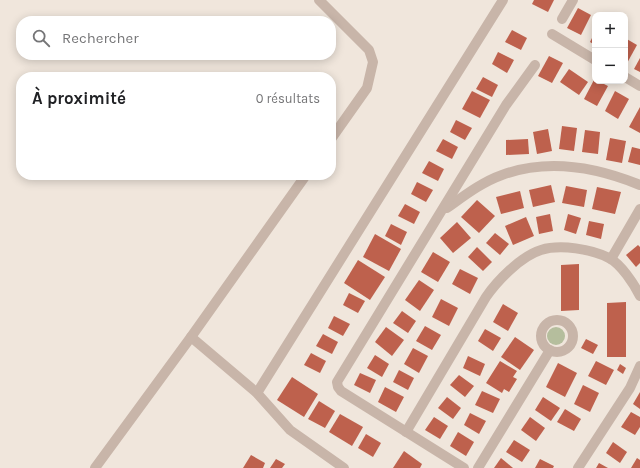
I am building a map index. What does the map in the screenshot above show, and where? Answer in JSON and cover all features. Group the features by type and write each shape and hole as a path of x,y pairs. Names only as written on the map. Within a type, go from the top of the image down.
{"street":[{"path":"319,0 335,16"},
{"path":"256,393 503,0"},
{"path":"562,19 572,0"},
{"path":"336,17 369,50 373,62 367,88 336,132"},
{"path":"552,34 592,58"},
{"path":"464,468 341,392 338,388 337,382 506,106 535,65"},
{"path":"628,79 640,86"},
{"path":"443,211 470,192 502,175 534,167 561,166 598,170 640,185"},
{"path":"95,468 191,337 302,180"},
{"path":"610,259 640,209"},
{"path":"406,432 486,297 494,286 507,273 529,256 541,250 568,247 598,254 610,259 626,274 640,296"},
{"path":"191,337 256,393 290,430 344,468"},
{"path":"478,468 550,350"},
{"path":"578,468 630,388 640,366"}],"green space":[{"path":"556,327 562,330 565,336 562,342 556,345 550,342 547,336 550,330"}],"building":[{"path":"534,0 554,0 548,12 532,4"},
{"path":"578,8 591,15 581,35 567,28"},
{"path":"512,30 527,38 521,50 505,42"},
{"path":"628,40 637,45 628,61"},
{"path":"498,52 514,60 507,73 492,64"},
{"path":"549,56 563,63 552,83 538,76"},
{"path":"640,58 640,72 634,69"},
{"path":"569,69 588,82 579,95 560,82"},
{"path":"483,77 498,85 492,97 476,89"},
{"path":"592,84 604,84 608,86 597,106 584,99"},
{"path":"472,91 490,100 480,118 462,109"},
{"path":"615,91 629,99 618,119 605,111"},
{"path":"640,107 640,133 629,127"},
{"path":"456,120 472,128 465,140 450,132"},
{"path":"562,126 577,128 574,151 559,149"},
{"path":"548,129 552,151 537,154 533,132"},
{"path":"585,130 600,132 598,154 582,152"},
{"path":"610,138 626,141 622,163 606,160"},
{"path":"443,139 458,147 452,159 436,151"},
{"path":"528,139 529,154 506,155 506,140"},
{"path":"632,147 640,149 640,165 628,162"},
{"path":"429,161 444,169 438,181 422,173"},
{"path":"417,182 433,190 426,202 411,194"},
{"path":"551,185 555,202 533,207 529,190"},
{"path":"566,186 587,190 584,207 562,203"},
{"path":"597,187 621,192 615,214 592,209"},
{"path":"520,191 524,208 501,214 496,197"},
{"path":"477,200 495,216 479,233 461,217"},
{"path":"405,204 420,212 414,224 398,216"},
{"path":"550,214 553,231 539,234 536,217"},
{"path":"568,214 581,218 576,234 564,230"},
{"path":"526,217 534,236 513,245 505,226"},
{"path":"589,221 604,224 601,239 586,235"},
{"path":"457,222 471,238 453,253 440,238"},
{"path":"391,224 407,232 401,245 385,236"},
{"path":"495,233 509,244 500,255 486,243"},
{"path":"375,234 401,249 389,271 363,257"},
{"path":"638,245 640,247 640,263 636,267 626,255"},
{"path":"477,247 492,262 483,271 468,257"},
{"path":"433,252 450,262 438,282 421,272"},
{"path":"358,260 385,277 370,300 344,283"},
{"path":"579,264 579,310 561,311 561,265"},
{"path":"460,269 478,278 470,294 452,284"},
{"path":"419,280 434,290 420,311 405,300"},
{"path":"349,293 365,301 358,313 343,305"},
{"path":"441,299 458,308 449,326 432,317"},
{"path":"626,302 626,357 607,357 607,303"},
{"path":"503,304 518,313 508,331 493,322"},
{"path":"402,311 416,321 408,333 393,323"},
{"path":"334,316 350,324 343,336 328,328"},
{"path":"425,326 441,335 432,350 416,341"},
{"path":"386,327 404,340 392,356 375,342"},
{"path":"485,329 501,338 493,351 478,341"},
{"path":"323,334 338,342 332,354 316,346"},
{"path":"515,337 534,350 520,370 501,357"},
{"path":"586,339 598,345 593,354 581,348"},
{"path":"413,348 428,356 419,373 404,364"},
{"path":"311,353 326,361 320,373 304,365"},
{"path":"375,355 389,364 382,377 367,368"},
{"path":"468,356 485,364 480,376 463,368"},
{"path":"500,361 517,371 513,377 517,379 509,392 504,389 502,393 486,383"},
{"path":"596,361 614,370 606,385 588,376"},
{"path":"558,363 577,373 565,397 546,387"},
{"path":"620,364 626,368 623,374 617,370"},
{"path":"399,370 414,378 408,390 393,382"},
{"path":"360,373 376,380 370,393 354,385"},
{"path":"459,375 474,386 465,397 450,385"},
{"path":"292,377 318,394 304,417 277,400"},
{"path":"583,385 599,393 590,412 574,404"},
{"path":"385,387 404,397 396,412 378,402"},
{"path":"482,391 500,399 493,413 475,405"},
{"path":"640,392 640,409 633,404"},
{"path":"447,397 461,408 453,419 438,408"},
{"path":"543,397 560,408 551,421 535,410"},
{"path":"319,401 335,411 325,428 308,419"},
{"path":"565,409 581,419 574,431 557,422"},
{"path":"631,412 640,417 640,427 635,435 621,427"},
{"path":"470,413 486,421 479,434 464,425"},
{"path":"340,414 363,427 352,446 329,432"},
{"path":"434,417 448,426 440,439 425,430"},
{"path":"530,417 545,428 536,441 521,430"},
{"path":"458,432 474,442 466,456 450,446"},
{"path":"366,434 381,443 373,457 358,448"},
{"path":"514,440 530,450 522,462 506,452"},
{"path":"613,442 627,452 620,463 606,453"},
{"path":"404,451 422,464 420,468 393,468"},
{"path":"251,455 265,463 263,468 243,468"},
{"path":"501,458 513,468 494,468"},
{"path":"637,458 640,460 640,468 631,468"},
{"path":"276,459 285,464 282,468 270,468"},
{"path":"540,459 554,466 553,468 535,468"},
{"path":"599,463 608,468 596,468"}]}
